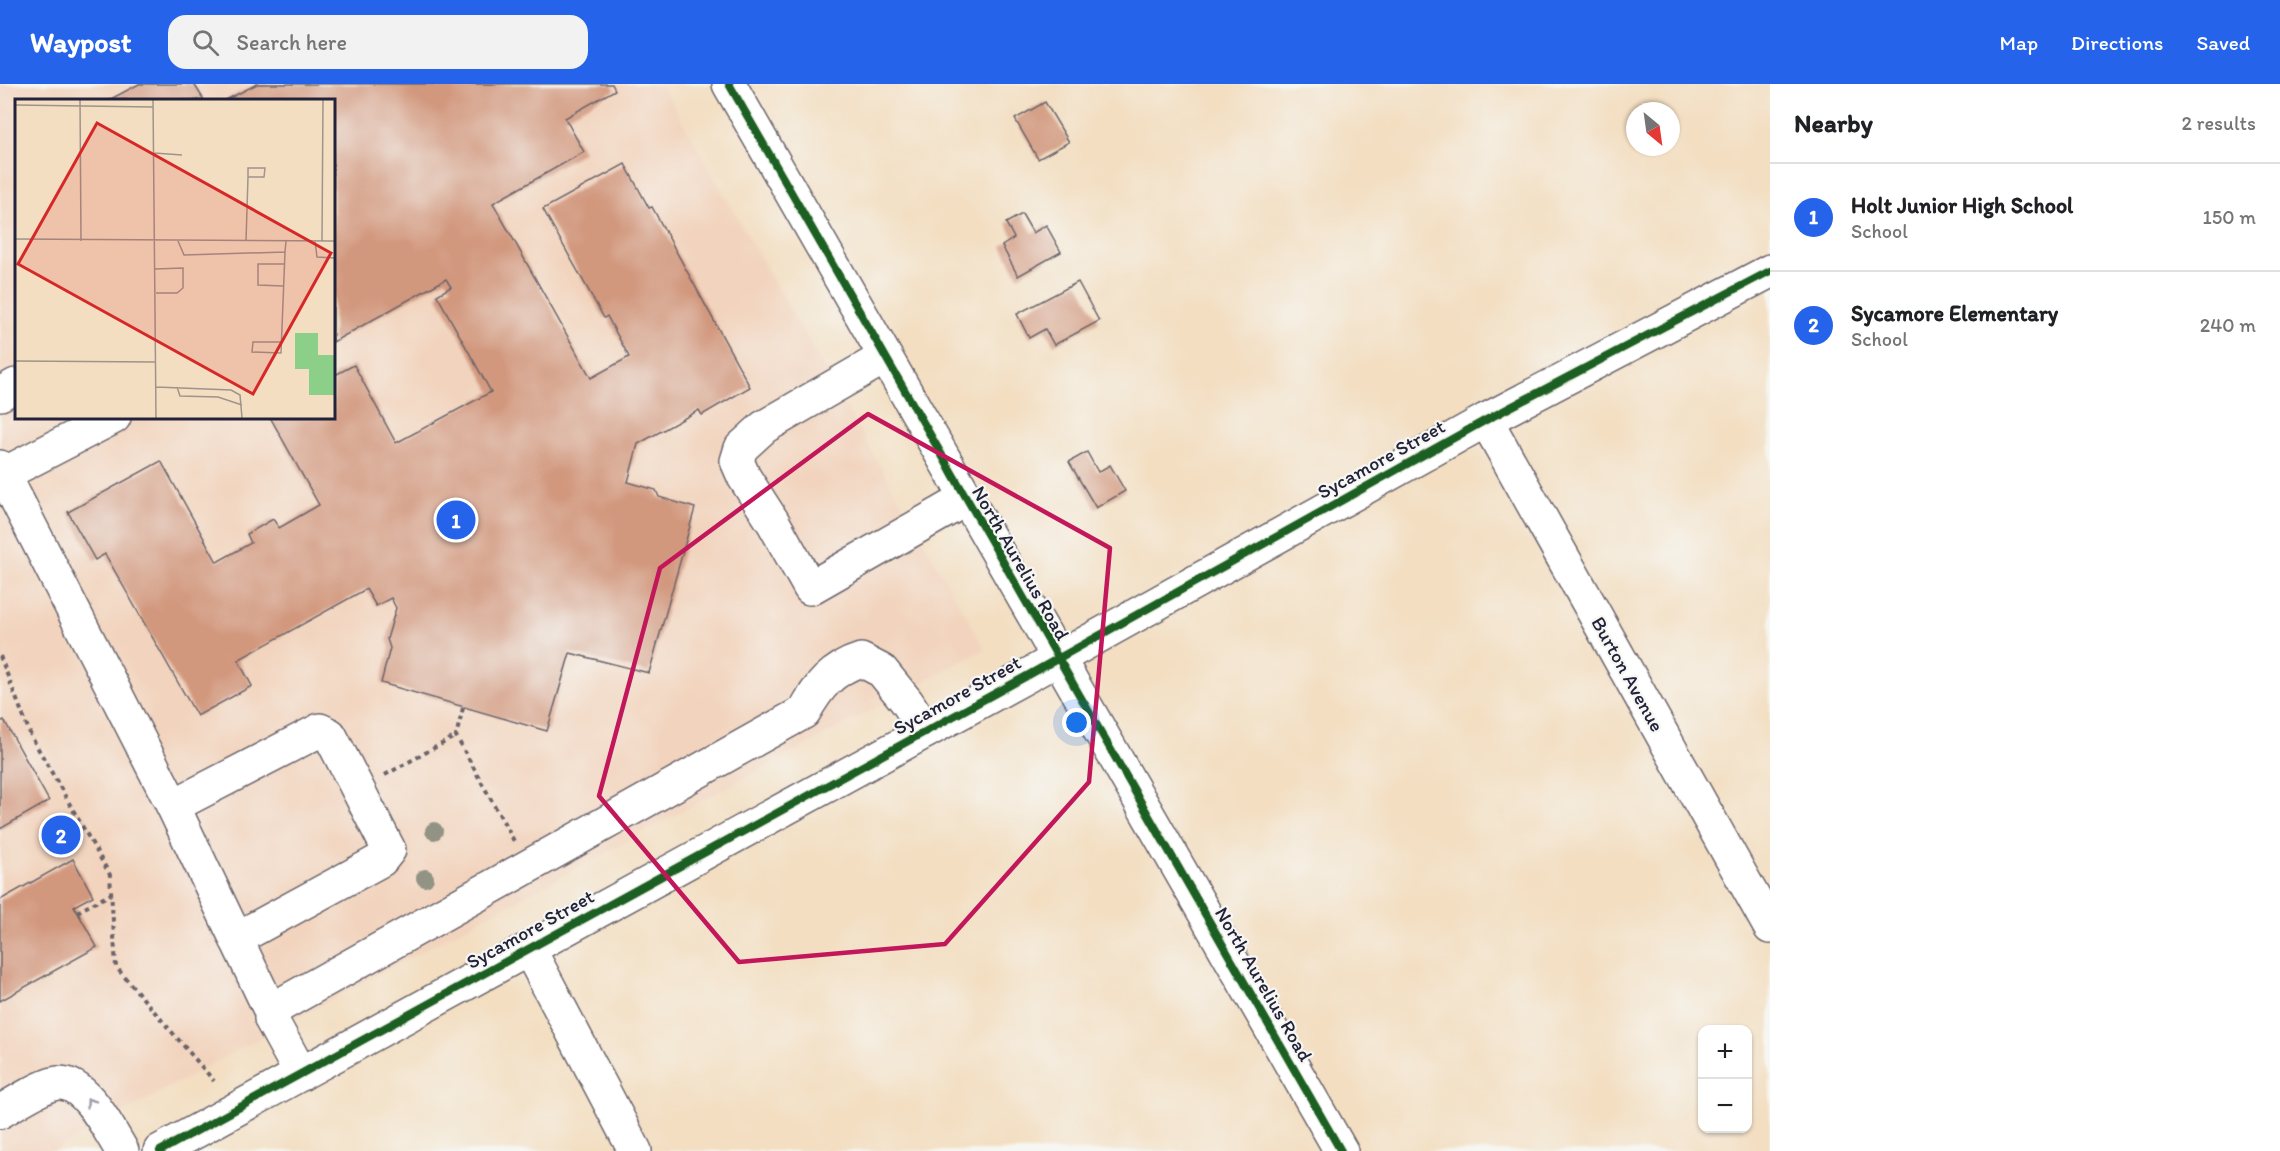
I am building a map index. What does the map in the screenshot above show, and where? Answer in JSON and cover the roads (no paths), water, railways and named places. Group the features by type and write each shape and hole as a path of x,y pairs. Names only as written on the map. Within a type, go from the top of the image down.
{"street":[{"name":"North Aurelius Road","path":"729,84 1341,1151"},
{"name":"Sycamore Street","path":"160,1151 1057,659 1486,420 1770,271"},
{"path":"885,357 765,427 741,448 737,460 744,477 773,522 810,588 966,499"},
{"path":"0,394 15,386"},
{"path":"112,418 2,471 173,806 271,1012 271,1019 301,1074"},
{"name":"Burton Avenue","path":"1486,420 1770,927"},
{"path":"271,1012 804,712 825,680 845,665 861,660 882,671 907,702 926,731"},
{"path":"173,806 320,730 330,735 389,850 381,860 236,939"},
{"path":"529,949 635,1151"},
{"path":"0,1112 57,1083 69,1084 83,1092 122,1151"}],"place":[{"name":"Holt Junior High School","path":"456,520"},
{"name":"Sycamore Elementary","path":"61,835"}]}
